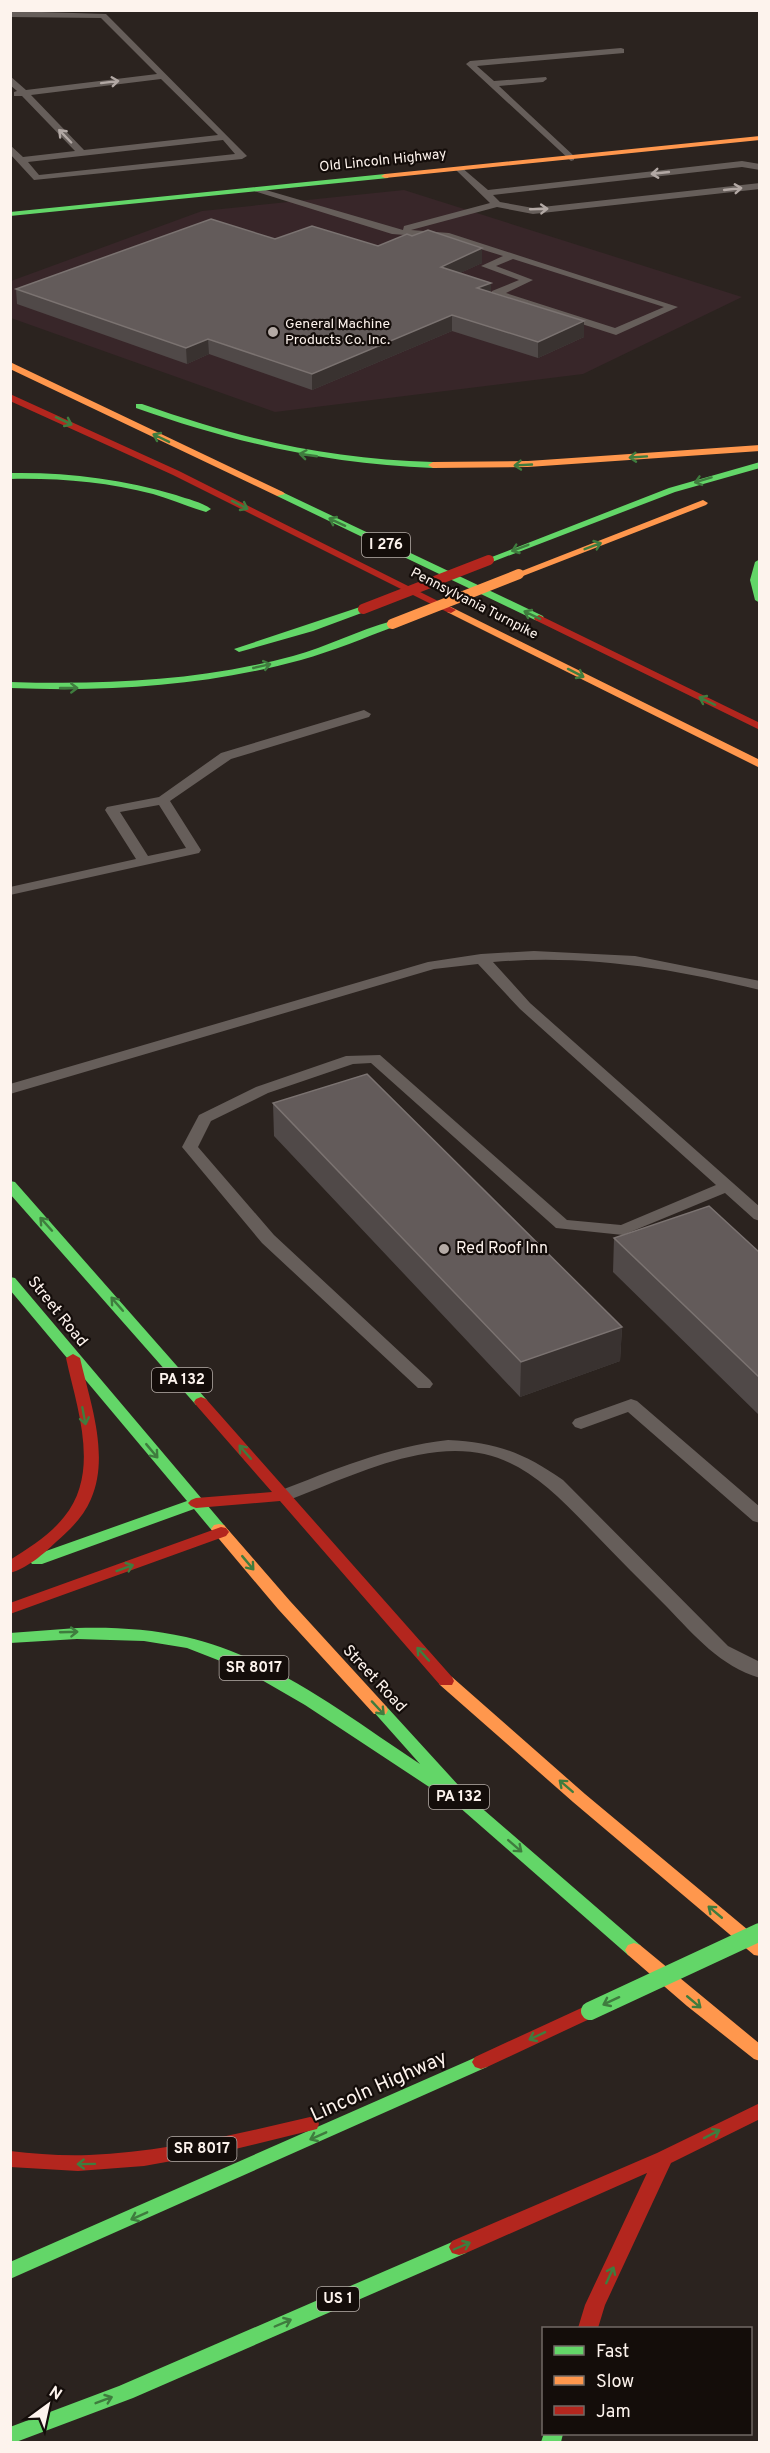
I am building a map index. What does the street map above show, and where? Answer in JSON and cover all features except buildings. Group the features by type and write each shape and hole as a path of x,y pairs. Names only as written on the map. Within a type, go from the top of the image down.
{"main road":[{"name":"Old Lincoln Highway","path":"10,214 759,138"},
{"path":"10,359 97,391"},
{"name":"Pennsylvania Turnpike","path":"10,365 507,602 759,727"},
{"name":"Pennsylvania Turnpike","path":"10,397 176,473 759,765"},
{"path":"129,403 263,447 390,465 449,468 526,466 759,448"},
{"path":"230,651 292,635 672,490 759,465"},
{"path":"10,476 64,475 110,480 173,495 222,515"},
{"path":"10,685 71,688 168,683 216,676 298,658 712,500"},
{"path":"265,533 449,609"},
{"path":"759,562 755,580 759,600"},
{"name":"PA 132","path":"10,1185 446,1681 579,1798 759,1950"},
{"name":"Street Road","path":"10,1281 196,1503 227,1529 284,1605 464,1802 693,2001 759,2054"},
{"path":"10,1569 55,1537 74,1517 87,1495 93,1473 91,1450 73,1358"},
{"path":"10,1569 196,1503 283,1496"},
{"path":"252,1514 283,1496"},
{"path":"10,1610 227,1529"},
{"name":"SR 8017","path":"10,1638 51,1633 100,1631 153,1636 200,1647 243,1662 283,1683 464,1802"},
{"name":"Lincoln Highway","path":"10,2271 390,2104 759,1932"},
{"name":"SR 8017","path":"10,2159 49,2164 114,2164 181,2155 390,2104"},
{"name":"US 1","path":"10,2436 126,2392 664,2158 759,2110"},
{"path":"588,2327 596,2305 664,2158"}],"lane":[{"path":"10,14 103,16 242,156 37,178 10,148"},
{"path":"571,158 470,64 621,51"},
{"path":"10,95 163,76"},
{"path":"10,79 82,153"},
{"path":"492,84 543,80"},
{"path":"21,160 225,137"},
{"path":"485,193 742,164 759,167"},
{"path":"460,170 497,204"},
{"path":"395,232 497,204 533,211 759,186"},
{"path":"256,190 395,232 446,235 513,256 593,282 673,307 616,332 496,292 528,280 486,267 513,256"},
{"path":"144,861 112,810 163,800 226,756 364,714"},
{"path":"10,891 194,850 163,800"},
{"path":"10,1089 433,965 481,958 539,954 604,956 656,961 759,986"},
{"path":"481,958 525,1006 759,1216"},
{"path":"424,1384 268,1239 190,1147 205,1118 262,1090 351,1059 375,1058 562,1225 623,1230 726,1187"},
{"path":"581,1424 631,1405 759,1517"},
{"path":"283,1496 403,1452 436,1446 471,1446 505,1454 534,1467 557,1484 721,1651 759,1671"}],"shaded area":[{"path":"404,190 742,297 583,374 275,412 11,318 11,281 202,211"}],"traffic: fast":[{"path":"10,214 385,176"},
{"path":"139,406 212,431 283,449 356,461 433,465"},
{"path":"489,560 672,490 760,465"},
{"path":"10,476 61,476 110,482 158,493 206,509"},
{"path":"280,494 539,618"},
{"path":"760,562 755,580 760,600"},
{"path":"239,649 309,629 363,609"},
{"path":"10,685 119,686 226,674 309,654 392,624"},
{"path":"10,1185 201,1402"},
{"path":"10,1281 219,1529"},
{"path":"37,1560 196,1503"},
{"path":"10,1638 77,1633 144,1635 210,1649 252,1667 292,1689 464,1802"},
{"path":"380,1710 464,1802 634,1950"},
{"path":"590,2011 760,1932"},
{"path":"10,2271 481,2062"},
{"path":"10,2436 126,2392 459,2247"},
{"path":"551,2442 553,2435"}],"traffic: slow":[{"path":"385,176 760,138"},
{"path":"10,365 280,494"},
{"path":"433,465 528,464 760,448"},
{"path":"519,574 703,503"},
{"path":"392,624 519,574"},
{"path":"451,610 760,765"},
{"path":"219,1529 284,1605 380,1710"},
{"path":"446,1681 579,1798 760,1950"},
{"path":"634,1950 760,2054"}],"traffic: jam":[{"path":"10,397 176,473 451,610"},
{"path":"363,609 489,560"},
{"path":"539,618 760,727"},
{"path":"10,1568 45,1544 69,1522 83,1501 91,1479 92,1455 88,1427 73,1358"},
{"path":"201,1402 446,1681"},
{"path":"196,1503 283,1496"},
{"path":"10,1609 221,1532"},
{"path":"481,2062 590,2011"},
{"path":"459,2247 664,2158 760,2110"},
{"path":"10,2159 78,2163 144,2158 200,2149 310,2124"},
{"path":"588,2327 595,2305 664,2158"}],"place":[{"name":"General Machine Products Co. Inc.","path":"273,332"},
{"name":"Red Roof Inn","path":"444,1249"}]}
